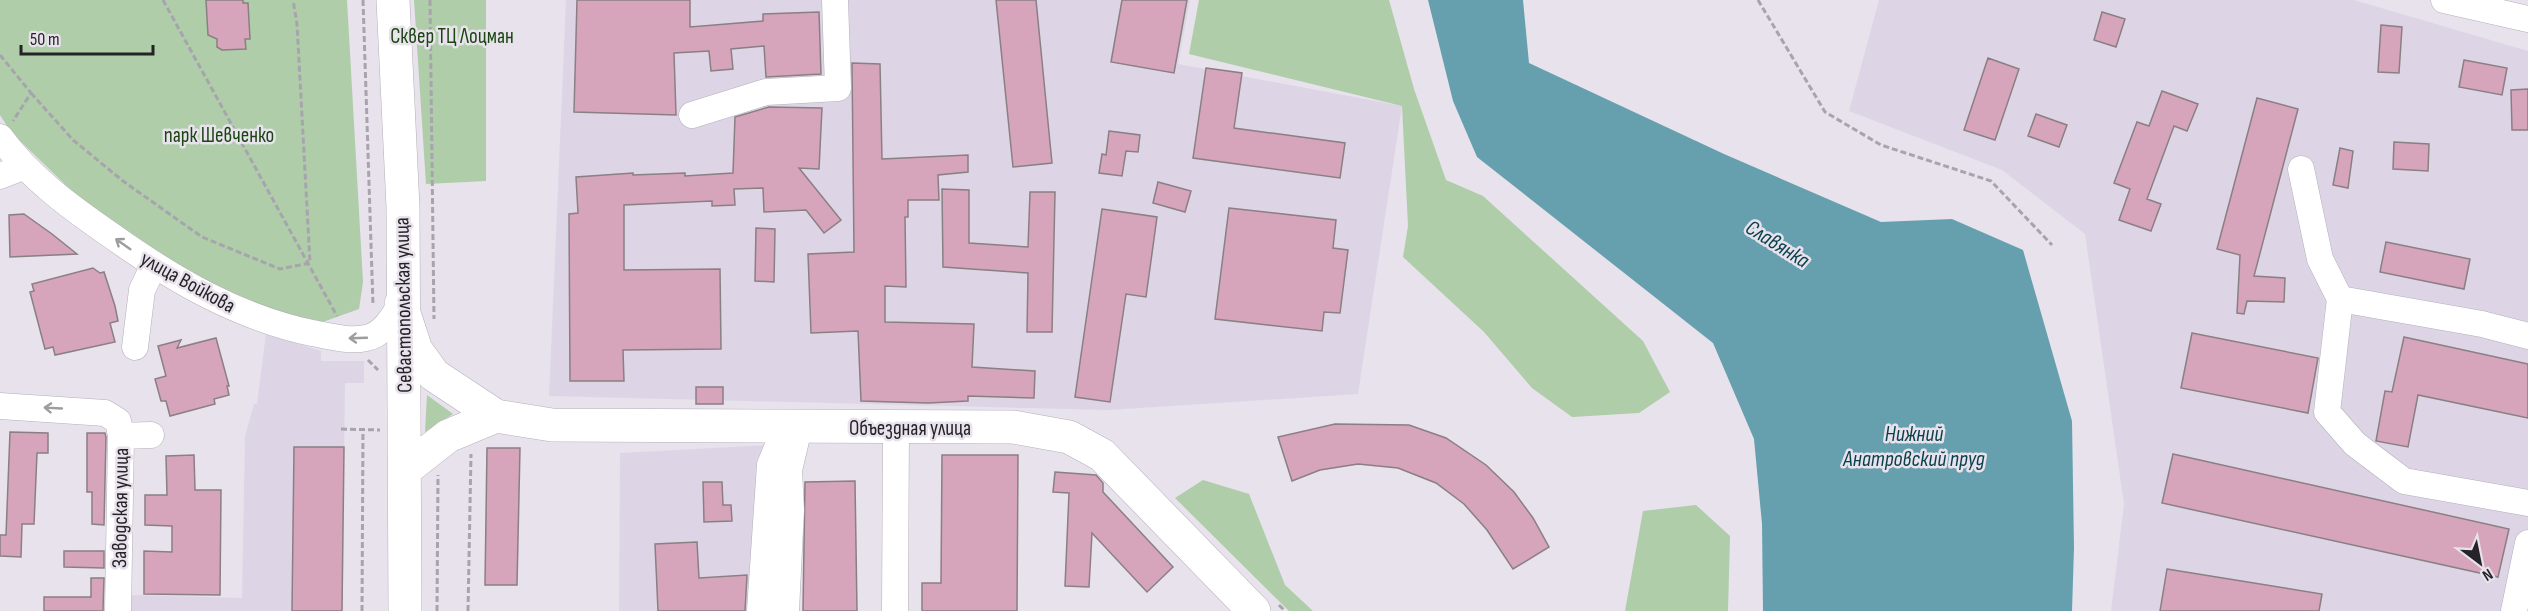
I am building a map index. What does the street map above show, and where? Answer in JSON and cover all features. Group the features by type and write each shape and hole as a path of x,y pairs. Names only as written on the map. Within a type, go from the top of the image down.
{"main road":[{"name":"Севастопольская улица","path":"393,0 403,207 388,307 406,469 405,611"},
{"name":"Объездная улица","path":"388,307 434,375 496,416 552,425 792,428 1013,427 1069,437 1101,455 1254,611"},
{"path":"406,469 448,436 496,416"}],"street":[{"path":"692,116 766,92 838,88 835,0"},
{"path":"2446,0 2528,19"},
{"name":"улица Войкова","path":"1,137 12,172 70,207 154,265 223,304 264,320 341,339 368,338 386,326 388,307"},
{"path":"2301,169 2320,259 2340,299 2327,412 2355,444 2404,481 2528,503"},
{"path":"135,347 142,290 154,265"},
{"path":"2340,299 2482,324 2528,336"},
{"name":"Заводская улица","path":"0,406 105,413 118,421 121,436 118,611"},
{"path":"895,611 896,427"},
{"path":"760,611 770,465 792,428"},
{"path":"786,611 792,428"},
{"path":"121,436 151,435"},
{"path":"2514,611 2528,543"}],"path":[{"path":"163,0 310,263 339,320"},
{"path":"293,0 297,24 310,263"},
{"path":"363,0 388,307"},
{"path":"430,0 434,323"},
{"path":"1758,0 1825,112 1881,145 1991,180 2052,245"},
{"path":"0,55 73,140 123,181 202,237 280,269 310,263"},
{"path":"1,137 31,93"},
{"path":"341,429 382,430"},
{"path":"362,611 363,430"},
{"path":"468,611 472,445"},
{"path":"437,611 438,468"}],"shaded area":[{"path":"566,0 1190,0 1178,64 1402,106 1358,394 1109,410 549,396"},
{"path":"1879,0 2354,0 2528,51 2528,611 2111,611 2124,504 2085,234 2002,170 1849,111"},
{"path":"266,333 321,351 321,361 364,361 364,383 345,383 342,611 131,611 131,595 242,598 245,436 254,404 257,404"},
{"path":"771,445 778,611 619,611 620,453"}],"green space":[{"name":"парк Шевченко","path":"0,0 347,0 363,282 359,309 320,323 254,307 159,259 77,196 11,132 0,115"},
{"name":"Сквер ТЦ Лоцман","path":"414,0 486,0 486,181 426,184"},
{"path":"1199,0 1389,0 1414,89 1446,180 1483,196 1643,341 1670,392 1639,413 1572,417 1532,388 1484,332 1403,257 1408,226 1402,106 1189,54"},
{"path":"427,395 453,414 425,432"},
{"path":"1203,480 1249,494 1285,585 1313,611 1289,611 1175,498"},
{"path":"1696,505 1730,536 1728,611 1625,611 1643,511"}],"water":[{"name":"Нижний Анатровский пруд","path":"1428,0 1523,0 1529,63 1724,154 1881,222 1952,219 2023,250 2072,421 2074,548 2072,611 1763,611 1762,524 1754,439 1713,343 1477,157 1453,101"}],"building":[{"path":"206,0 243,0 243,3 248,3 250,39 245,39 246,49 222,50 217,47 217,39 208,35"},
{"path":"577,0 690,0 690,27 763,21 763,14 819,12 821,74 766,77 764,46 731,49 733,69 711,71 709,51 674,53 676,115 574,112"},
{"path":"996,0 1036,0 1052,163 1013,167"},
{"path":"1122,0 1187,0 1174,73 1111,62"},
{"path":"2102,12 2125,19 2116,47 2094,40"},
{"path":"2381,25 2402,27 2399,73 2378,72"},
{"path":"1988,58 2019,69 1995,140 1964,130"},
{"path":"2464,60 2507,68 2502,95 2459,87"},
{"path":"852,63 880,64 882,159 968,155 968,172 938,175 939,200 908,200 908,217 905,217 906,287 885,286 885,322 974,324 972,367 1035,371 1034,398 968,396 968,401 928,403 861,401 858,331 811,333 808,254 854,252"},
{"path":"1206,68 1242,73 1234,128 1345,143 1340,178 1193,158"},
{"path":"2528,89 2528,130 2512,130 2511,90"},
{"path":"2162,91 2198,104 2187,131 2174,126 2147,199 2161,204 2151,231 2119,220 2130,189 2114,183 2137,122 2149,126"},
{"path":"2257,98 2298,109 2254,276 2285,278 2284,302 2247,301 2244,314 2237,313 2240,255 2217,249"},
{"path":"769,107 822,108 819,169 799,168 841,220 824,233 806,210 764,212 763,188 734,189 735,205 712,206 712,201 624,205 624,270 720,269 721,349 623,350 624,381 570,381 569,214 578,213 576,177 633,173 633,175 685,173 685,176 733,173 735,117"},
{"path":"2036,114 2067,125 2059,147 2028,136"},
{"path":"1109,131 1140,135 1138,152 1126,151 1122,176 1099,173 1102,154 1106,155"},
{"path":"2394,142 2429,144 2428,171 2393,169"},
{"path":"2340,148 2353,151 2348,188 2333,185"},
{"path":"1158,182 1191,191 1185,212 1153,203"},
{"path":"942,189 969,190 969,243 1028,247 1030,192 1055,192 1052,332 1027,332 1028,273 943,267"},
{"path":"1229,208 1336,220 1333,248 1348,250 1340,313 1324,312 1322,331 1215,319"},
{"path":"1102,209 1157,217 1146,297 1126,294 1110,402 1075,397"},
{"path":"24,214 77,254 10,257 9,215"},
{"path":"756,228 775,229 774,282 755,281"},
{"path":"2386,242 2470,259 2464,289 2380,272"},
{"path":"93,268 100,273 104,272 115,306 118,321 110,323 115,342 55,355 53,347 45,349 30,292 34,291 32,284"},
{"path":"2192,333 2318,358 2308,413 2181,388"},
{"path":"2404,337 2528,364 2528,418 2418,395 2408,447 2376,441 2385,391 2392,392"},
{"path":"216,338 229,386 227,386 229,395 214,399 215,404 170,416 166,401 161,401 155,379 166,376 158,346 181,340 177,348"},
{"path":"696,387 723,387 723,404 696,404"},
{"path":"1335,424 1409,425 1446,438 1486,465 1514,492 1533,518 1549,547 1513,569 1487,530 1464,504 1436,483 1398,468 1358,464 1320,470 1292,481 1278,437"},
{"path":"10,432 48,433 48,453 37,453 34,524 22,524 21,557 0,556 0,535 6,535"},
{"path":"87,433 105,433 106,437 104,525 92,524 92,492 87,492"},
{"path":"294,447 344,447 342,611 292,611"},
{"path":"487,448 520,448 517,585 485,585"},
{"path":"2173,454 2509,529 2498,577 2162,503"},
{"path":"194,455 195,490 221,490 220,595 144,594 144,551 172,552 172,526 145,525 145,495 167,495 166,456"},
{"path":"942,455 1018,455 1017,611 922,611 922,583 941,583"},
{"path":"1055,472 1096,475 1103,483 1103,492 1173,567 1147,592 1092,533 1089,587 1065,586 1069,493 1053,492"},
{"path":"855,481 857,611 803,611 805,482"},
{"path":"703,482 722,482 723,505 731,505 732,521 704,522"},
{"path":"697,542 699,578 747,575 745,611 658,611 655,544"},
{"path":"64,551 104,551 104,568 64,567"},
{"path":"2167,569 2322,594 2319,611 2160,611"},
{"path":"91,578 104,578 103,611 44,611 44,597 91,597"}],"water label":[{"name":"Славянка","path":"1778,243"}]}
